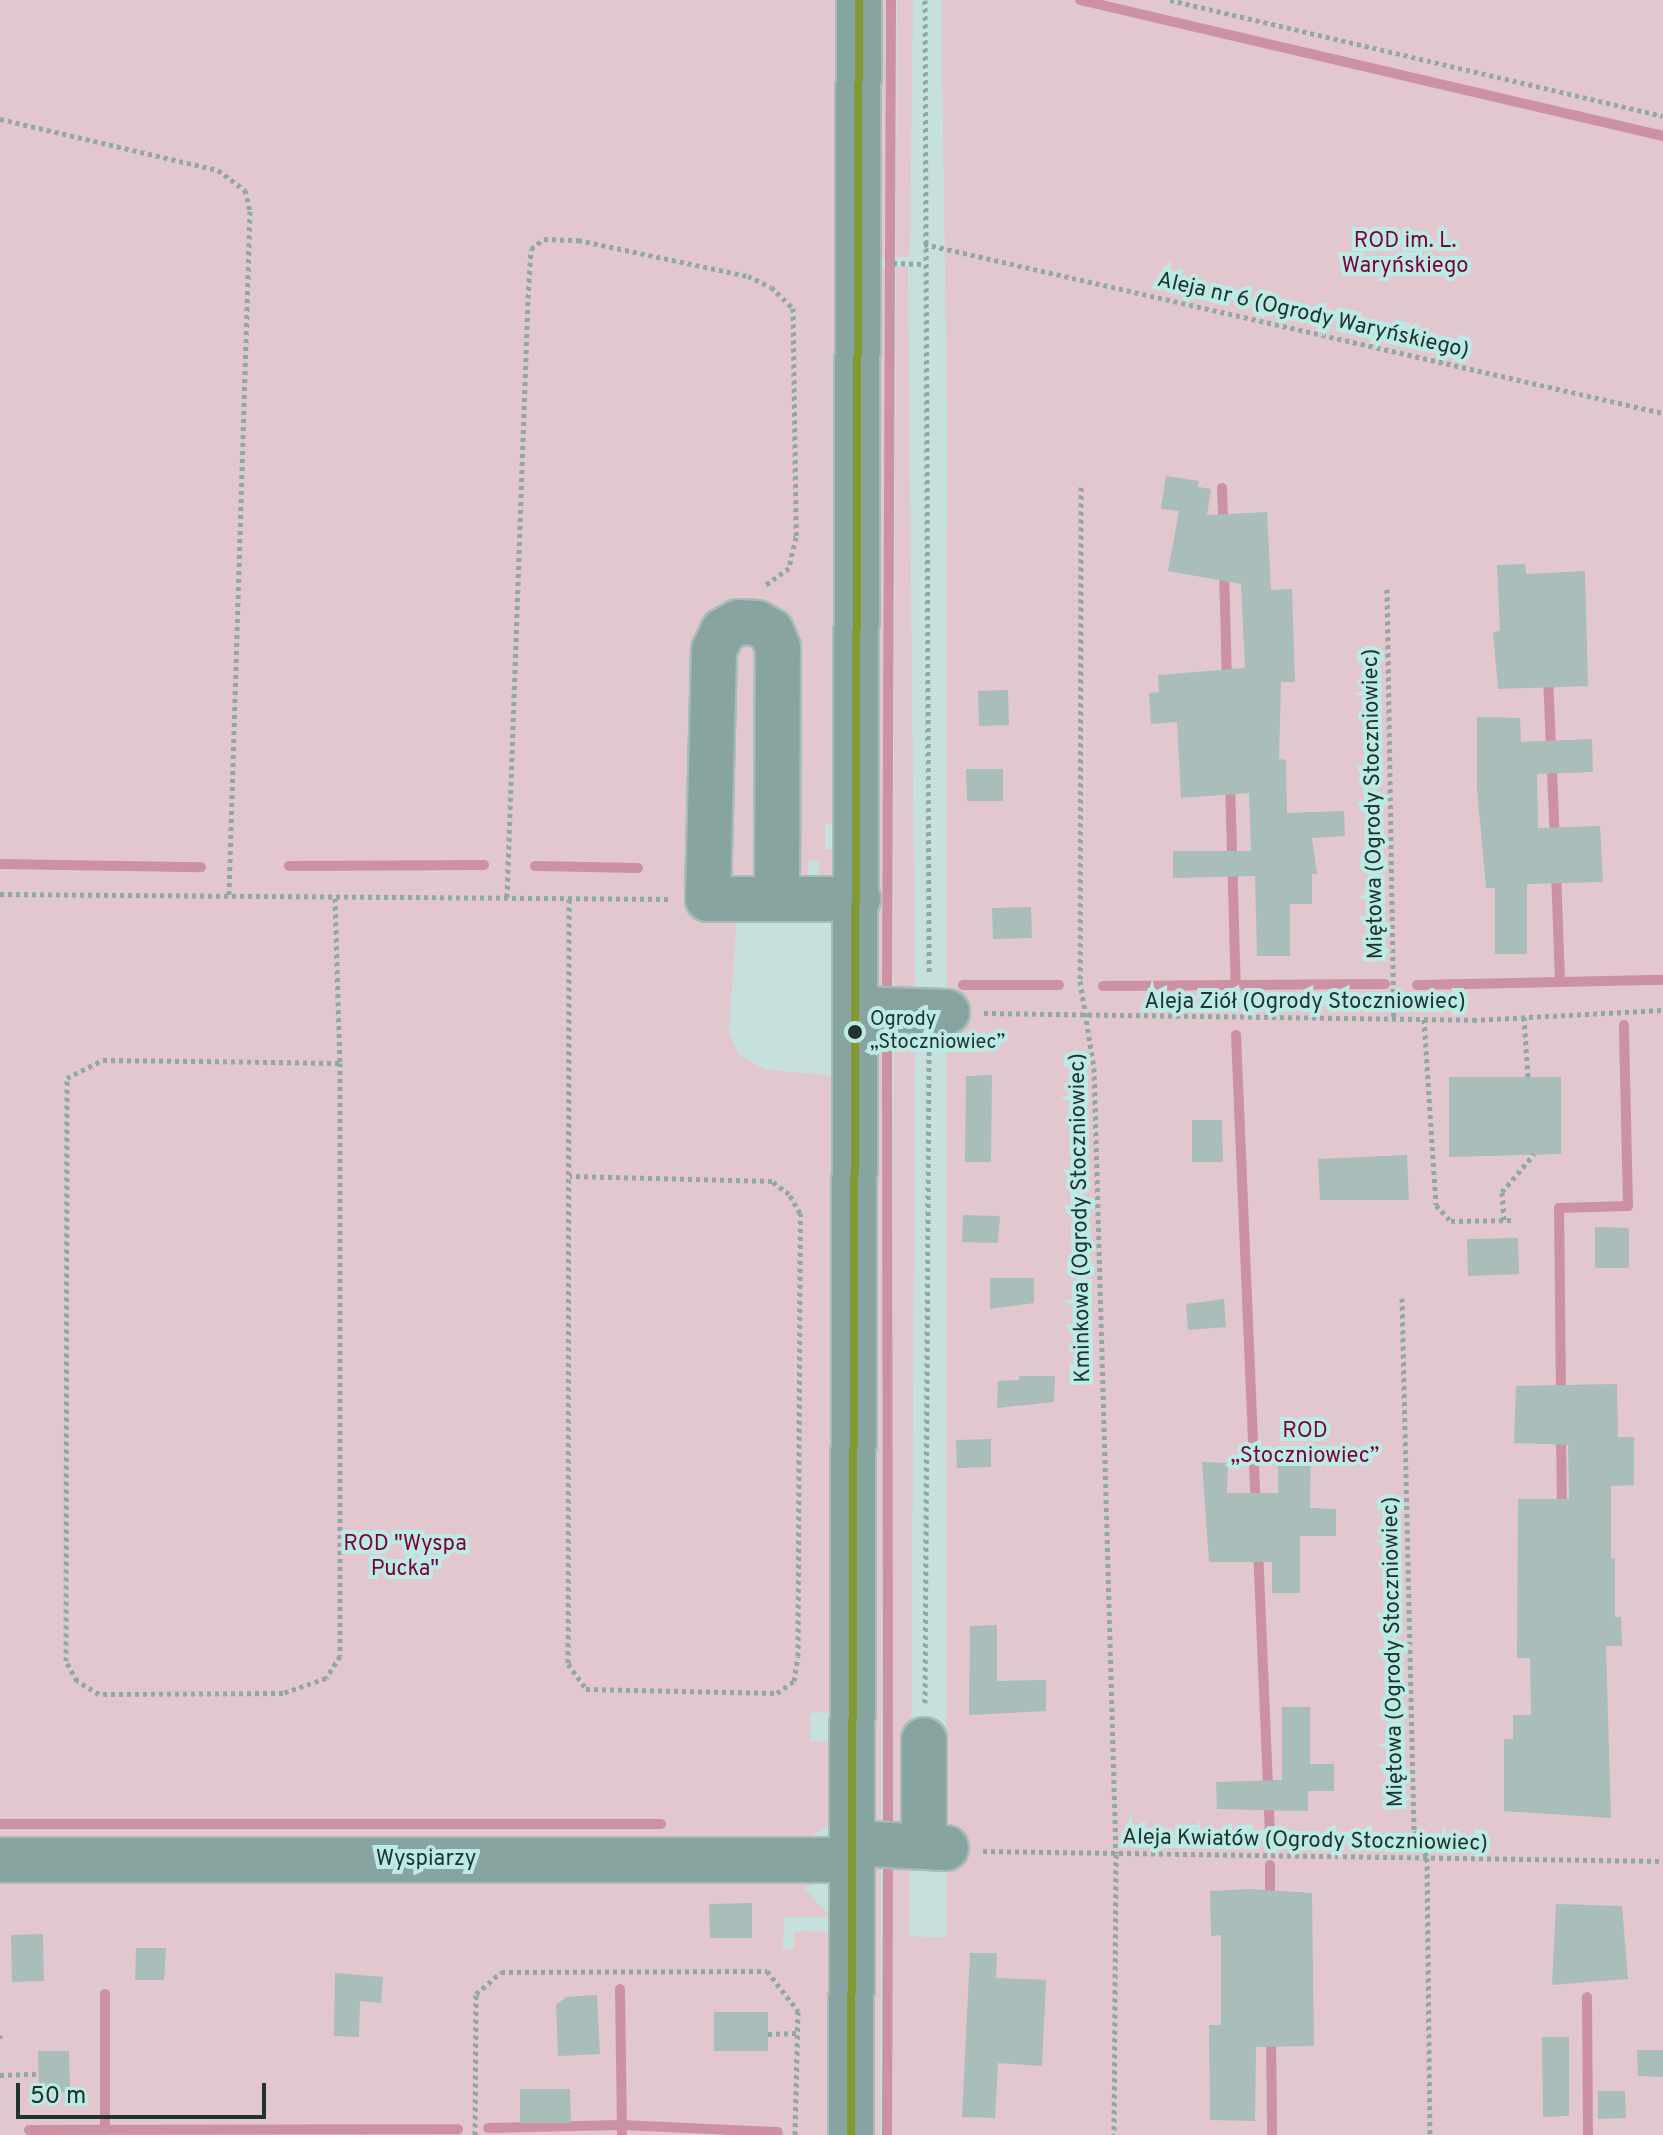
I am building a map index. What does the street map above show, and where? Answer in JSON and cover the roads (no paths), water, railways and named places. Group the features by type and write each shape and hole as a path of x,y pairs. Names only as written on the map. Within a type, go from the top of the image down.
{"street":[{"path":"851,2135 855,1849 902,1011 858,899 859,0"},
{"path":"777,899 778,648 771,631 757,623 739,622 723,631 714,650 708,899 777,899 858,899"},
{"name":"Wyspiarzy","path":"0,1860 928,1846 924,1740"}],"waterway":[{"path":"887,1001 891,0"},
{"path":"1080,0 1663,136"},
{"path":"1222,488 1223,525"},
{"path":"1224,569 1227,681"},
{"path":"1548,676 1555,840"},
{"path":"1230,781 1236,991"},
{"path":"0,864 201,867"},
{"path":"289,866 484,865"},
{"path":"535,866 638,868"},
{"path":"1556,872 1560,982"},
{"path":"1417,985 1663,980"},
{"path":"1103,986 1385,984"},
{"path":"963,985 1059,985"},
{"path":"887,1021 888,1833"},
{"path":"1561,1396 1559,1208 1628,1206 1624,1025"},
{"path":"1236,1035 1256,1504"},
{"path":"1561,1432 1562,1512"},
{"path":"1258,1548 1270,1838"},
{"path":"0,1824 661,1824"},
{"path":"887,2135 888,1853"},
{"path":"1270,1865 1270,1901"},
{"path":"620,1989 622,2135"},
{"path":"105,1994 105,2130"},
{"path":"1587,1997 1588,2135"},
{"path":"1271,2033 1272,2135"},
{"path":"488,2128 622,2125 778,2132"},
{"path":"29,2130 458,2129"}],"place":[{"name":"Ogrody „Stoczniowiec”","path":"855,1032"}],"park label":[{"name":"ROD im. L. Waryńskiego","path":"1405,254"},
{"name":"ROD „Stoczniowiec”","path":"1305,1444"},
{"name":"ROD \"Wyspa Pucka\"","path":"405,1556"}]}
